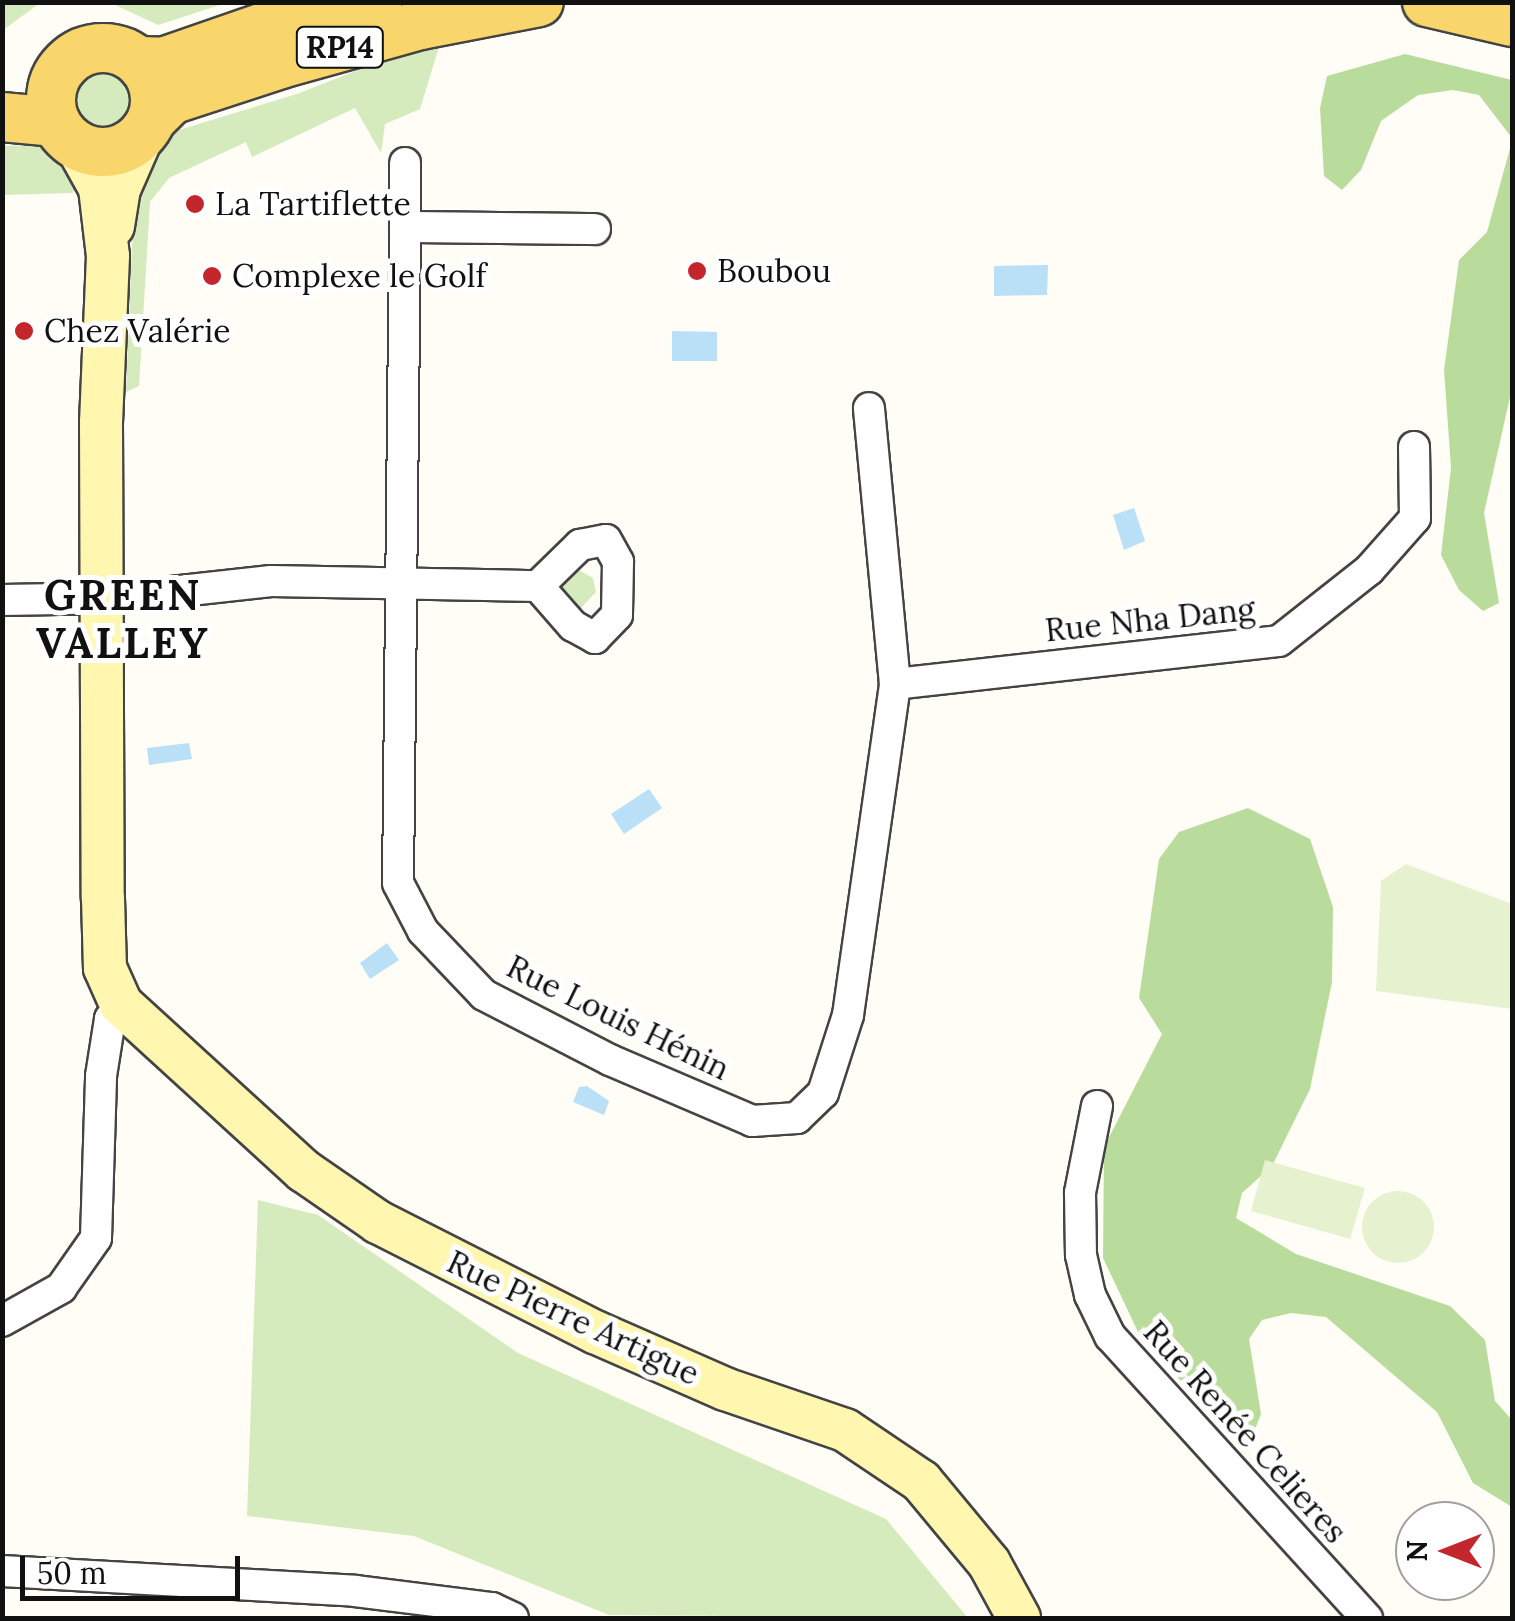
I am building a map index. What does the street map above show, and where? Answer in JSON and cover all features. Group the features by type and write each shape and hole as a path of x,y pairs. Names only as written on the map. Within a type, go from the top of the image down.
{"main road":[{"name":"RP14","path":"139,61 163,62 270,25 378,2"},
{"name":"RP14","path":"148,126 171,100 281,64 422,24 539,2"},
{"path":"1427,2 1512,22"},
{"path":"108,256 119,189 148,126 155,88 139,61 121,50 89,49 62,116 100,188 108,256 102,599 105,968 121,1004"},
{"path":"2,86 62,116 118,151 148,126"},
{"path":"2,117 62,116"},
{"name":"Rue Pierre Artigue","path":"121,1004 304,1171 378,1222 612,1340 726,1389 845,1430 921,1481 989,1562 1019,1618"}],"street":[{"name":"Rue Louis Hénin","path":"405,163 406,582 398,883 423,931 484,995 610,1060 752,1120 797,1118 823,1093 848,1016 895,684 868,408"},
{"path":"405,227 596,228"},
{"name":"Rue Nha Dang","path":"895,684 1279,641 1368,570 1415,518 1414,447"},
{"path":"2,600 102,599 270,581 538,586"},
{"path":"2,1321 60,1288 96,1238 101,1076 110,1020 121,1004"},
{"name":"Rue Renée Celieres","path":"1098,1106 1080,1193 1082,1255 1110,1336 1368,1618"},
{"path":"2,1572 355,1592 492,1608 513,1618"}],"green space":[{"path":"3,2 40,2 40,3 3,30"},
{"path":"111,3 226,3 158,25"},
{"path":"442,37 420,109 385,124 381,153 355,108 252,157 246,142 169,178 150,202 139,386 126,392 135,175 169,133 297,94"},
{"path":"1405,54 1512,80 1512,138 1479,95 1453,90 1418,95 1381,121 1361,170 1342,190 1324,176 1320,108 1327,76"},
{"path":"103,68 125,77 134,99 125,121 103,130 81,121 72,99 81,77"},
{"path":"1512,141 1512,388 1484,513 1499,603 1483,611 1459,590 1441,555 1451,468 1444,370 1459,260 1487,232"},
{"path":"32,145 62,153 79,180 73,193 3,195 2,146"},
{"path":"575,568 593,578 596,592 578,611 554,584"},
{"path":"1248,808 1310,839 1333,907 1332,982 1310,1089 1272,1166 1242,1193 1236,1218 1296,1254 1450,1306 1485,1340 1495,1401 1512,1420 1512,1507 1473,1483 1437,1412 1326,1317 1291,1313 1262,1320 1249,1339 1261,1414 1255,1429 1232,1438 1139,1334 1103,1258 1104,1147 1162,1034 1139,998 1159,859 1179,832"},
{"path":"1406,864 1512,904 1512,1009 1376,991 1381,881"},
{"path":"1265,1160 1365,1188 1350,1239 1251,1211"},
{"path":"1398,1191 1423,1202 1434,1227 1423,1252 1398,1263 1373,1252 1362,1227 1373,1202"},
{"path":"258,1200 318,1215 518,1353 886,1519 968,1618 609,1615 414,1536 247,1516"}],"water":[{"path":"1048,265 1047,295 994,296 994,266"},
{"path":"672,331 717,332 717,361 672,361"},
{"path":"1134,508 1145,541 1124,550 1113,515"},
{"path":"189,743 192,759 149,765 147,748"},
{"path":"649,789 662,808 624,834 611,814"},
{"path":"387,943 399,960 370,979 360,963"},
{"path":"587,1086 609,1101 604,1115 573,1102 579,1087"}],"place":[{"name":"La Tartiflette","path":"195,204"},
{"name":"Boubou","path":"697,271"},
{"name":"Complexe le Golf","path":"212,276"},
{"name":"Chez Valérie","path":"24,331"}],"district":[{"name":"GREEN VALLEY","path":"123,619"}]}
